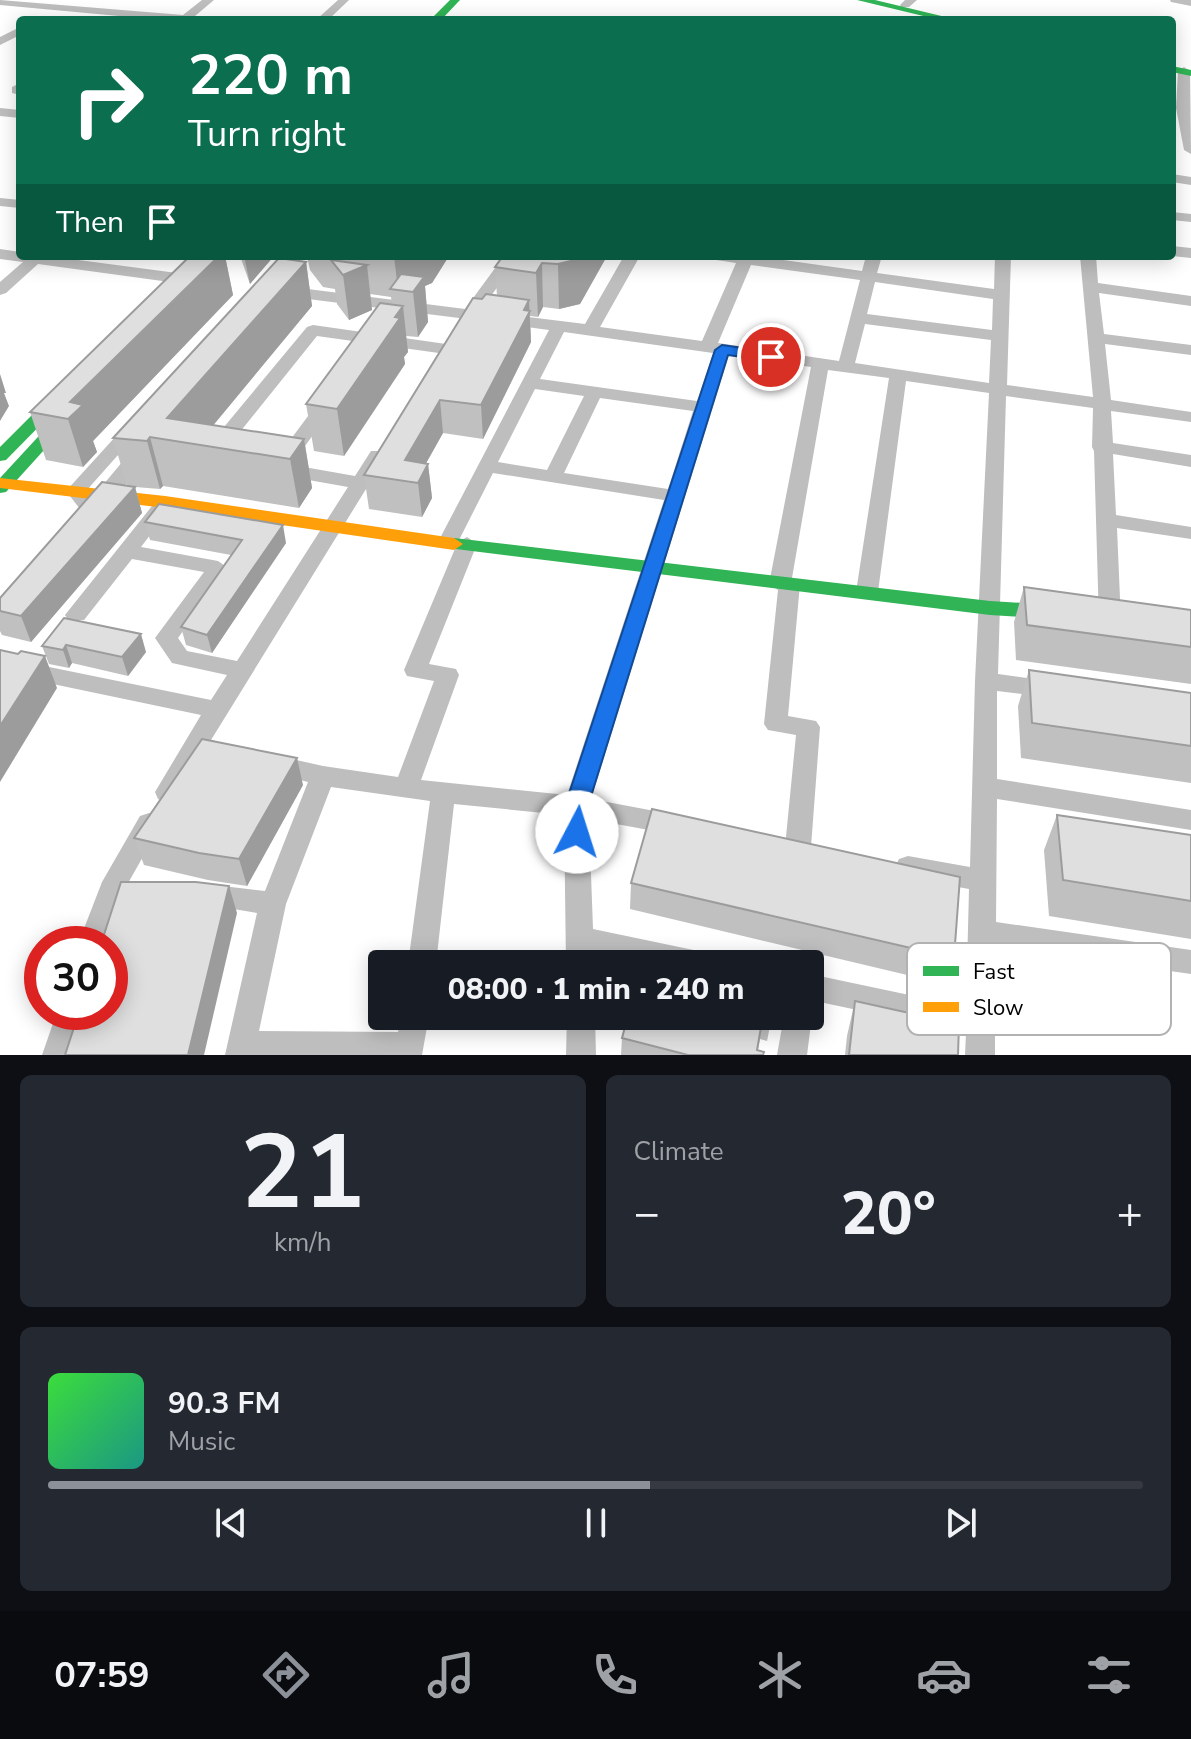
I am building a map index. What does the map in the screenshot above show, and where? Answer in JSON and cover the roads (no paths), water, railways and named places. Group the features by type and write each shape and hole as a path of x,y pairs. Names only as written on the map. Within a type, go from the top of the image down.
{"street":[{"path":"108,11 125,0"},
{"path":"189,16 209,0"},
{"path":"326,16 344,0"},
{"path":"439,16 455,0"},
{"path":"455,16 470,0"},
{"path":"862,0 935,16"},
{"path":"884,0 908,2 960,16"},
{"path":"1175,0 1191,3"},
{"path":"0,2 156,16"},
{"path":"42,16 57,7"},
{"path":"1182,68 1188,156"},
{"path":"1176,132 1188,135"},
{"path":"0,290 34,260"},
{"path":"56,260 186,280"},
{"path":"237,461 209,457 313,330 369,344 442,356 509,260"},
{"path":"590,330 630,260"},
{"path":"580,950 576,806 702,407 715,349 745,260"},
{"path":"758,260 1001,295"},
{"path":"846,367 873,260"},
{"path":"983,943 986,681 1003,260"},
{"path":"1,485 87,502 165,502 330,528 650,569 990,608 1116,614 1105,536 1102,403 1088,260"},
{"path":"156,299 186,280"},
{"path":"1090,287 1191,301"},
{"path":"279,290 590,330 1191,417"},
{"path":"860,318 1000,336"},
{"path":"406,788 448,675 415,670 457,543 486,466 559,326"},
{"path":"1096,338 1191,350"},
{"path":"798,847 808,727 776,724 785,584 820,364"},
{"path":"867,592 898,375"},
{"path":"0,456 75,381"},
{"path":"530,383 702,407"},
{"path":"339,386 272,467 359,483"},
{"path":"552,478 594,393"},
{"path":"1,485 77,404"},
{"path":"87,502 148,411"},
{"path":"87,502 148,443"},
{"path":"99,926 115,882 195,745 385,443"},
{"path":"1101,447 1191,461"},
{"path":"486,466 674,496"},
{"path":"76,615 165,502"},
{"path":"1107,520 1191,533"},
{"path":"127,551 218,568 166,638 180,657 242,670"},
{"path":"0,665 217,710"},
{"path":"986,681 1077,693"},
{"path":"195,745 323,776 443,793 576,806 694,828"},
{"path":"323,776 273,904 241,1050 410,1051 413,1030"},
{"path":"985,787 1191,820"},
{"path":"424,950 443,793"},
{"path":"768,842 829,853"},
{"path":"890,864 983,880"},
{"path":"115,882 147,887"},
{"path":"179,891 273,904"},
{"path":"983,932 1059,943"},
{"path":"1171,959 1191,962"},
{"path":"824,990 907,1007"},
{"path":"57,1055 65,1030"},
{"path":"581,1030 581,1055"},
{"path":"792,1055 796,1030"},
{"path":"980,1055 981,1035"}]}
